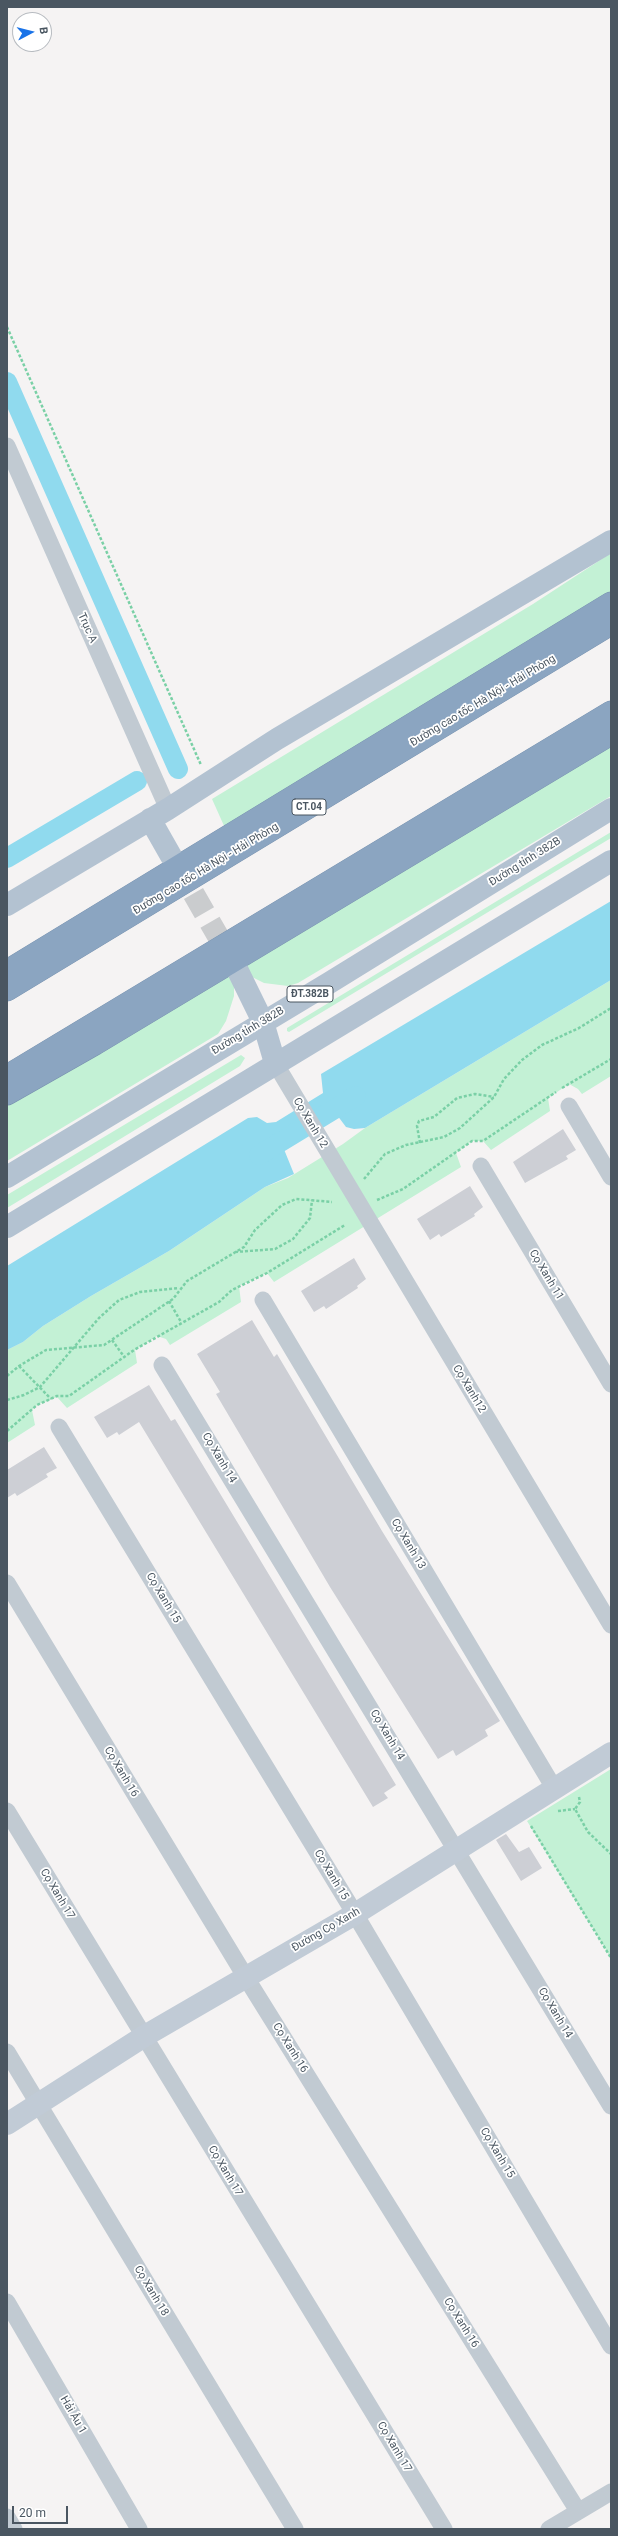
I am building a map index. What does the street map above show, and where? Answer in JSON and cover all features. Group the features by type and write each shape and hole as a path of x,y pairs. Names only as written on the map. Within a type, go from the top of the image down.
{"highway":[{"path":"7,972 611,603"},
{"name":"Đường cao tốc Hà Nội - Hải Phòng","path":"7,990 611,624"},
{"path":"7,1076 611,712"},
{"path":"7,1094 95,1044 611,734"}],"main road":[{"path":"7,904 159,814 277,739 611,541"},
{"name":"Đường tỉnh 382B","path":"7,1177 611,809"},
{"path":"159,814 171,856"},
{"path":"7,1227 275,1063 441,965 611,861"},
{"path":"237,969 263,1022 275,1063"}],"street":[{"name":"Trục A","path":"7,446 159,814"},
{"name":"Cọ Xanh 12","path":"275,1063 328,1153"},
{"path":"569,1106 611,1177"},
{"name":"Cọ Xanh12","path":"328,1153 611,1625"},
{"name":"Cọ Xanh 11","path":"481,1166 611,1384"},
{"name":"Cọ Xanh 13","path":"262,1300 554,1788"},
{"name":"Cọ Xanh 14","path":"162,1365 611,2106"},
{"name":"Cọ Xanh 15","path":"59,1427 355,1914 611,2346"},
{"name":"Cọ Xanh 16","path":"7,1583 245,1976 578,2510"},
{"name":"Đường Cọ Xanh","path":"7,2124 39,2105 143,2037 245,1976 355,1914 456,1848 611,1753"},
{"name":"Cọ Xanh 17","path":"7,1811 143,2037 444,2529"},
{"name":"Cọ Xanh 18","path":"7,2052 295,2529"},
{"name":"Hải Âu 1","path":"7,2302 139,2529"},
{"path":"549,2529 578,2510 611,2492"},
{"path":"7,2517 14,2529"}],"path":[{"path":"7,327 208,783"},
{"path":"364,1179 384,1154 406,1145 444,1137 460,1128 494,1097 504,1079 522,1060 542,1045 579,1028 611,1008"},
{"path":"377,1200 404,1189 472,1141 483,1141 578,1078 611,1059"},
{"path":"420,1143 417,1126 419,1121 434,1117 456,1098 475,1094 494,1097"},
{"path":"7,1376 19,1366 46,1350 74,1346 104,1345 173,1299 179,1288 187,1281 244,1247 255,1230 282,1205 296,1199 332,1202"},
{"path":"234,1252 275,1249 293,1239 310,1218 312,1200"},
{"path":"7,1430 37,1405 51,1399 69,1396 181,1322 219,1302 232,1290 267,1273 345,1225"},
{"path":"7,1400 24,1396 40,1387 74,1346 119,1300 140,1292 179,1288"},
{"path":"169,1301 181,1322"},
{"path":"112,1340 125,1358"},
{"path":"19,1366 51,1399"},
{"path":"578,1790 580,1802 575,1810 588,1832 611,1854"},
{"path":"527,1821 611,1958"}],"green space":[{"path":"611,553 611,596 225,828 212,799 533,604"},
{"path":"611,744 611,796 298,983 288,986 264,983 252,977 241,966"},
{"path":"611,832 611,838 289,1032 287,1031 287,1028"},
{"path":"231,972 234,978 234,996 226,1021 218,1034 7,1161 7,1102"},
{"path":"611,980 611,1076 582,1094 578,1089 569,1084 548,1098 550,1111 491,1150 483,1141 472,1141 456,1153 461,1167 274,1282 267,1273 239,1286 241,1302 170,1345 166,1339 157,1336 135,1350 137,1363 67,1408 57,1397 37,1405 32,1410 35,1425 7,1443 7,1350 23,1342 43,1326 91,1296 169,1251 265,1187 288,1178 343,1144 365,1128"},
{"path":"241,1055 245,1058 240,1066 7,1208 7,1195"},
{"path":"611,1769 611,1958 527,1821"}],"water":[{"path":"611,901 611,980 365,1128 354,1129 346,1127 331,1107 279,1137 294,1174 265,1187 169,1251 91,1296 43,1326 23,1342 7,1350 7,1266 248,1118 257,1117 267,1123 276,1122 323,1093 321,1074"}],"building":[{"path":"563,1129 576,1150 566,1156 568,1159 525,1183 513,1162"},
{"path":"470,1186 483,1207 474,1214 475,1216 441,1237 439,1234 430,1240 417,1219"},
{"path":"354,1258 366,1279 357,1286 358,1288 326,1309 324,1306 314,1312 301,1291"},
{"path":"252,1320 274,1357 277,1354 382,1531 500,1721 485,1730 488,1736 456,1756 453,1750 438,1759 330,1587 216,1394 220,1392 197,1354"},
{"path":"149,1385 171,1421 175,1419 396,1785 384,1793 388,1798 373,1807 139,1422 119,1435 117,1432 107,1438 94,1417"},
{"path":"44,1447 57,1468 46,1474 48,1477 17,1496 15,1493 7,1498 7,1470"},
{"path":"506,1834 519,1852 529,1847 542,1868 521,1881 496,1840"}],"waterway":[{"path":"7,382 178,769"},
{"path":"7,858 137,781"},
{"path":"259,1155 356,1096"}],"tunnel":[{"path":"177,865 233,962"}]}
